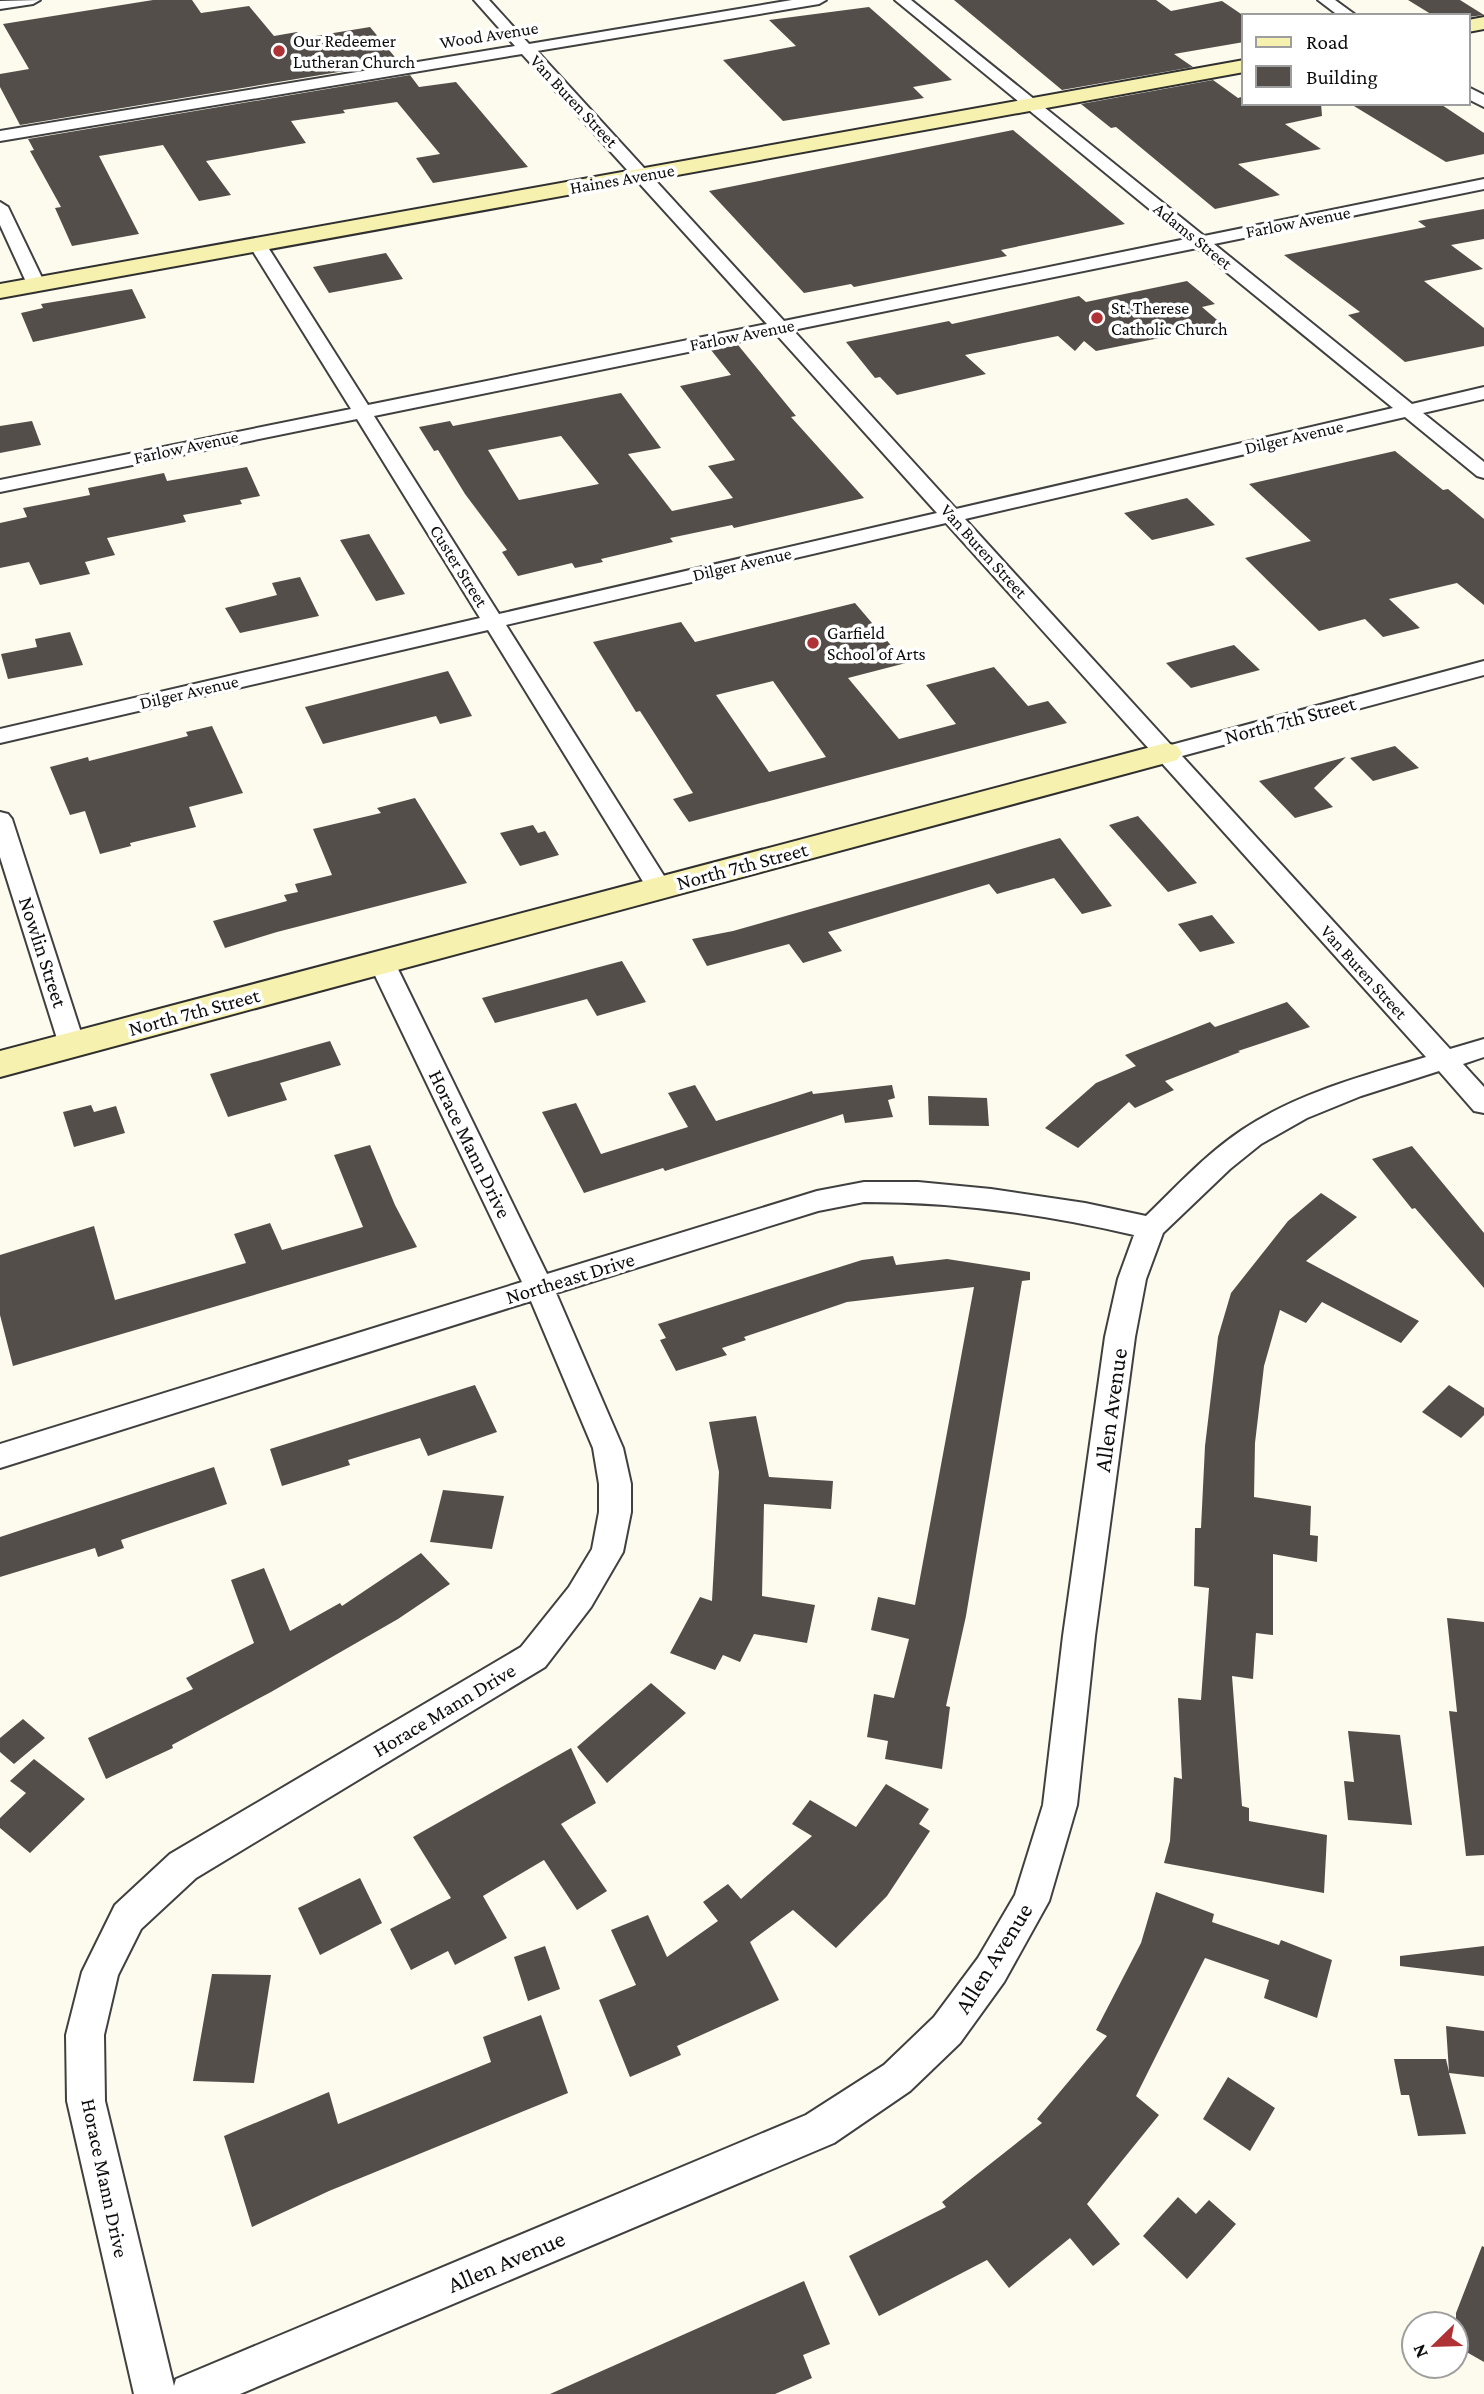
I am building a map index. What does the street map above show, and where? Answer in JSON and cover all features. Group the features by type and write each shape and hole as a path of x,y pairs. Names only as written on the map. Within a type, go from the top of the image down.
{"main road":[{"name":"Haines Avenue","path":"0,291 1242,66"},
{"name":"North 7th Street","path":"0,1064 1166,753"}],"street":[{"path":"0,5 33,0"},
{"name":"Van Buren Street","path":"481,0 952,515 1484,1104"},
{"name":"Wood Avenue","path":"0,135 819,0"},
{"name":"Adams Street","path":"902,0 1484,472"},
{"path":"1325,0 1347,14"},
{"name":"Farlow Avenue","path":"0,486 1484,184"},
{"path":"0,207 36,284"},
{"name":"Custer Street","path":"258,245 659,887"},
{"name":"Dilger Avenue","path":"0,736 1484,393"},
{"name":"North 7th Street","path":"1166,753 1484,668"},
{"name":"Nowlin Street","path":"0,819 72,1045"},
{"name":"Horace Mann Drive","path":"155,2394 86,2101 85,2035 100,1972 128,1917 183,1866 533,1657 580,1597 607,1552 615,1512 615,1484 608,1448 594,1412 539,1287 382,962"},
{"name":"Allen Avenue","path":"191,2394 820,2129 897,2078 947,2030 991,1970 1031,1901 1060,1805 1079,1636 1121,1337 1132,1279 1151,1228 1220,1162 1251,1137 1285,1117 1352,1089 1484,1048"},
{"name":"Northeast Drive","path":"0,1456 817,1201 864,1192 918,1192 1085,1213 1151,1228"}],"building":[{"path":"153,0 192,0 201,13 249,6 274,36 297,32 303,38 370,27 399,62 20,125 0,87 0,74 29,69 3,24"},
{"path":"954,0 1156,0 1171,11 1222,1 1242,15 1242,42 1174,54 1193,67 1062,90"},
{"path":"1408,0 1460,0 1484,15 1470,17 1470,14 1431,14"},
{"path":"869,7 952,80 913,87 924,98 783,121 723,60 796,46 769,20"},
{"path":"410,75 419,87 456,82 528,167 433,183 416,158 440,154 397,102 343,110 345,113 291,121 306,143 206,161 231,195 199,201 163,145 99,156 139,234 72,246 55,208 61,207 30,151 34,150 28,139"},
{"path":"1213,80 1238,98 1242,97 1242,105 1321,105 1322,116 1285,124 1321,149 1238,164 1280,195 1215,209 1116,127 1111,128 1081,104"},
{"path":"1352,105 1442,105 1484,133 1484,154 1446,162"},
{"path":"1013,130 1125,224 1001,250 1007,256 854,287 851,284 804,293 709,191"},
{"path":"1484,209 1484,239 1451,245 1483,269 1424,281 1484,328 1484,346 1405,362 1348,315 1360,312 1284,255 1426,227 1418,221"},
{"path":"386,253 403,279 329,293 313,267"},
{"path":"1187,281 1215,304 1202,307 1223,325 1096,351 1084,341 1075,351 1058,336 965,355 986,374 897,395 880,377 875,378 846,342 949,321 952,324 1079,296 1086,302"},
{"path":"132,289 146,318 33,342 21,313 43,308 41,304"},
{"path":"738,345 796,416 791,417 864,498 734,528 732,525 670,538 673,542 601,559 603,562 575,568 572,563 518,576 502,552 507,550 419,427 450,421 453,426 621,393 661,448 628,454 672,511 733,498 708,466 735,460 680,386 731,375 711,350","holes":["561,436 599,484 519,500 488,450"]},
{"path":"32,421 41,445 0,453 0,426"},
{"path":"1395,451 1484,519 1484,605 1457,583 1389,599 1420,628 1383,637 1365,619 1319,631 1245,558 1311,541 1249,484"},
{"path":"247,467 260,496 240,500 242,504 183,515 186,522 107,538 115,555 85,562 90,574 40,585 29,562 0,568 0,523 27,517 23,508 90,495 88,488 164,473 167,481"},
{"path":"1187,498 1215,525 1152,540 1124,513"},
{"path":"369,534 405,594 376,601 340,540"},
{"path":"300,577 319,616 240,633 225,608 277,595 272,583"},
{"path":"855,603 906,663 848,678 899,739 956,724 926,685 994,667 1028,706 1048,701 1067,723 689,822 673,799 693,793 640,711 636,712 593,642 681,622 695,642","holes":["773,681 826,757 769,772 716,695"]},
{"path":"70,632 83,665 8,679 1,654 37,647 35,639"},
{"path":"1234,645 1260,670 1191,688 1166,663"},
{"path":"448,671 472,716 440,724 436,716 323,744 305,707"},
{"path":"212,726 243,793 189,807 196,827 130,843 131,846 100,854 85,811 70,815 50,767 88,757 89,761 188,736 186,732"},
{"path":"1395,746 1419,768 1373,781 1350,758"},
{"path":"1346,757 1314,788 1333,807 1295,818 1259,781"},
{"path":"415,798 467,883 225,948 213,921 287,901 284,895 298,892 295,884 332,875 313,829 381,813 377,808"},
{"path":"1138,816 1197,883 1168,892 1109,825"},
{"path":"533,825 538,833 545,831 559,855 520,866 500,833"},
{"path":"1060,838 1112,906 1082,914 1054,878 997,894 989,884 828,932 842,951 803,963 789,944 707,966 692,939 733,931"},
{"path":"1212,915 1235,943 1200,952 1178,924"},
{"path":"622,961 646,1002 597,1016 587,999 495,1023 482,998"},
{"path":"1287,1002 1310,1027 1238,1051 1240,1052 1165,1081 1174,1090 1135,1108 1129,1102 1078,1148 1045,1128 1096,1083 1136,1066 1125,1055 1210,1022 1215,1027"},
{"path":"330,1041 341,1065 280,1083 287,1100 228,1117 210,1074"},
{"path":"695,1085 716,1121 812,1091 813,1094 892,1085 895,1098 888,1100 893,1117 845,1123 843,1114 665,1171 663,1168 584,1193 542,1112 576,1103 601,1154 688,1127 668,1093"},
{"path":"928,1096 987,1098 989,1126 929,1125"},
{"path":"91,1105 94,1112 116,1106 125,1133 74,1147 63,1112"},
{"path":"370,1145 395,1205 417,1247 13,1366 0,1315 0,1255 94,1226 115,1300 246,1263 234,1234 270,1223 282,1250 363,1227 334,1155"},
{"path":"1412,1146 1484,1233 1484,1288 1415,1208 1412,1209 1372,1159"},
{"path":"1321,1193 1357,1217 1306,1261 1419,1321 1401,1343 1322,1302 1306,1323 1280,1310 1264,1366 1255,1443 1254,1497 1311,1506 1310,1535 1318,1536 1317,1562 1273,1554 1273,1635 1256,1633 1253,1679 1232,1676 1242,1806 1249,1808 1249,1821 1327,1835 1324,1893 1164,1863 1170,1841 1174,1777 1182,1779 1178,1698 1201,1700 1209,1588 1194,1586 1195,1528 1201,1528 1205,1446 1218,1337 1231,1293 1288,1221"},
{"path":"893,1256 896,1265 947,1259 1030,1272 1030,1280 1022,1281 966,1616 946,1706 950,1707 942,1769 885,1759 888,1741 867,1737 874,1694 894,1698 909,1639 871,1630 878,1597 915,1605 974,1287 847,1302 744,1337 746,1340 722,1348 727,1355 676,1371 660,1340 666,1338 658,1324 862,1260"},
{"path":"475,1385 497,1432 428,1456 420,1438 348,1460 350,1465 282,1486 270,1449"},
{"path":"1449,1385 1484,1408 1484,1415 1461,1438 1422,1412"},
{"path":"756,1416 769,1477 833,1481 831,1509 764,1504 762,1596 815,1605 807,1643 754,1634 740,1662 723,1655 715,1670 670,1653 700,1597 712,1601 719,1472 709,1422"},
{"path":"214,1467 227,1504 121,1540 124,1548 98,1557 95,1548 0,1577 0,1537"},
{"path":"443,1490 504,1496 492,1549 430,1542"},
{"path":"421,1553 450,1584 398,1619 172,1745 173,1748 106,1779 88,1738 193,1689 186,1678 254,1643 231,1580 264,1568 290,1631 340,1603 342,1606"},
{"path":"1447,1618 1484,1622 1484,1855 1466,1856 1449,1711 1457,1712"},
{"path":"651,1683 686,1713 607,1783 577,1747"},
{"path":"23,1719 45,1738 14,1764 0,1752 0,1738"},
{"path":"1348,1731 1400,1735 1412,1825 1348,1820 1344,1781 1354,1782"},
{"path":"571,1748 596,1803 561,1824 607,1891 577,1910 544,1860 483,1896 507,1938 455,1965 448,1951 411,1970 390,1929 451,1898 413,1837"},
{"path":"34,1759 85,1799 30,1853 0,1828 0,1818 26,1793 10,1781"},
{"path":"886,1784 929,1809 919,1824 930,1831 887,1896 836,1948 793,1910 750,1942 779,2000 677,2046 681,2055 630,2077 599,2000 636,1985 611,1930 648,1915 667,1957 718,1921 703,1902 728,1884 741,1899 812,1836 792,1824 810,1800 856,1827"},
{"path":"360,1878 382,1923 320,1955 298,1908"},
{"path":"1156,1892 1214,1914 1212,1922 1279,1945 1281,1940 1332,1960 1317,2018 1264,1998 1269,1980 1205,1958 1136,2096 1159,2115 1087,2204 1120,2244 1093,2266 1070,2238 1009,2288 987,2260 879,2316 849,2256 946,2207 942,2202 1042,2123 1037,2119 1107,2036 1096,2030 1141,1943"},
{"path":"545,1946 560,1989 528,2001 514,1957"},
{"path":"1484,1946 1484,1976 1400,1966 1400,1956"},
{"path":"212,1974 271,1975 254,2083 193,2081"},
{"path":"541,2015 568,2093 329,2191 252,2227 224,2136 329,2092 338,2124 491,2062 483,2037"},
{"path":"1446,2026 1484,2031 1484,2077 1449,2073 1466,2134 1418,2136 1409,2095 1401,2095 1394,2059 1446,2059 1449,2072"},
{"path":"1228,2077 1275,2108 1250,2151 1203,2119"},
{"path":"1178,2197 1196,2214 1209,2200 1236,2224 1187,2279 1143,2236"},
{"path":"1482,2246 1484,2362 1470,2354 1470,2310 1457,2310"},
{"path":"804,2281 830,2344 803,2355 812,2378 775,2394 550,2394"}],"place":[{"name":"Our Redeemer Lutheran Church","path":"279,51"},
{"name":"St. Therese Catholic Church","path":"1097,318"},
{"name":"Garfield School of Arts","path":"813,643"}]}
